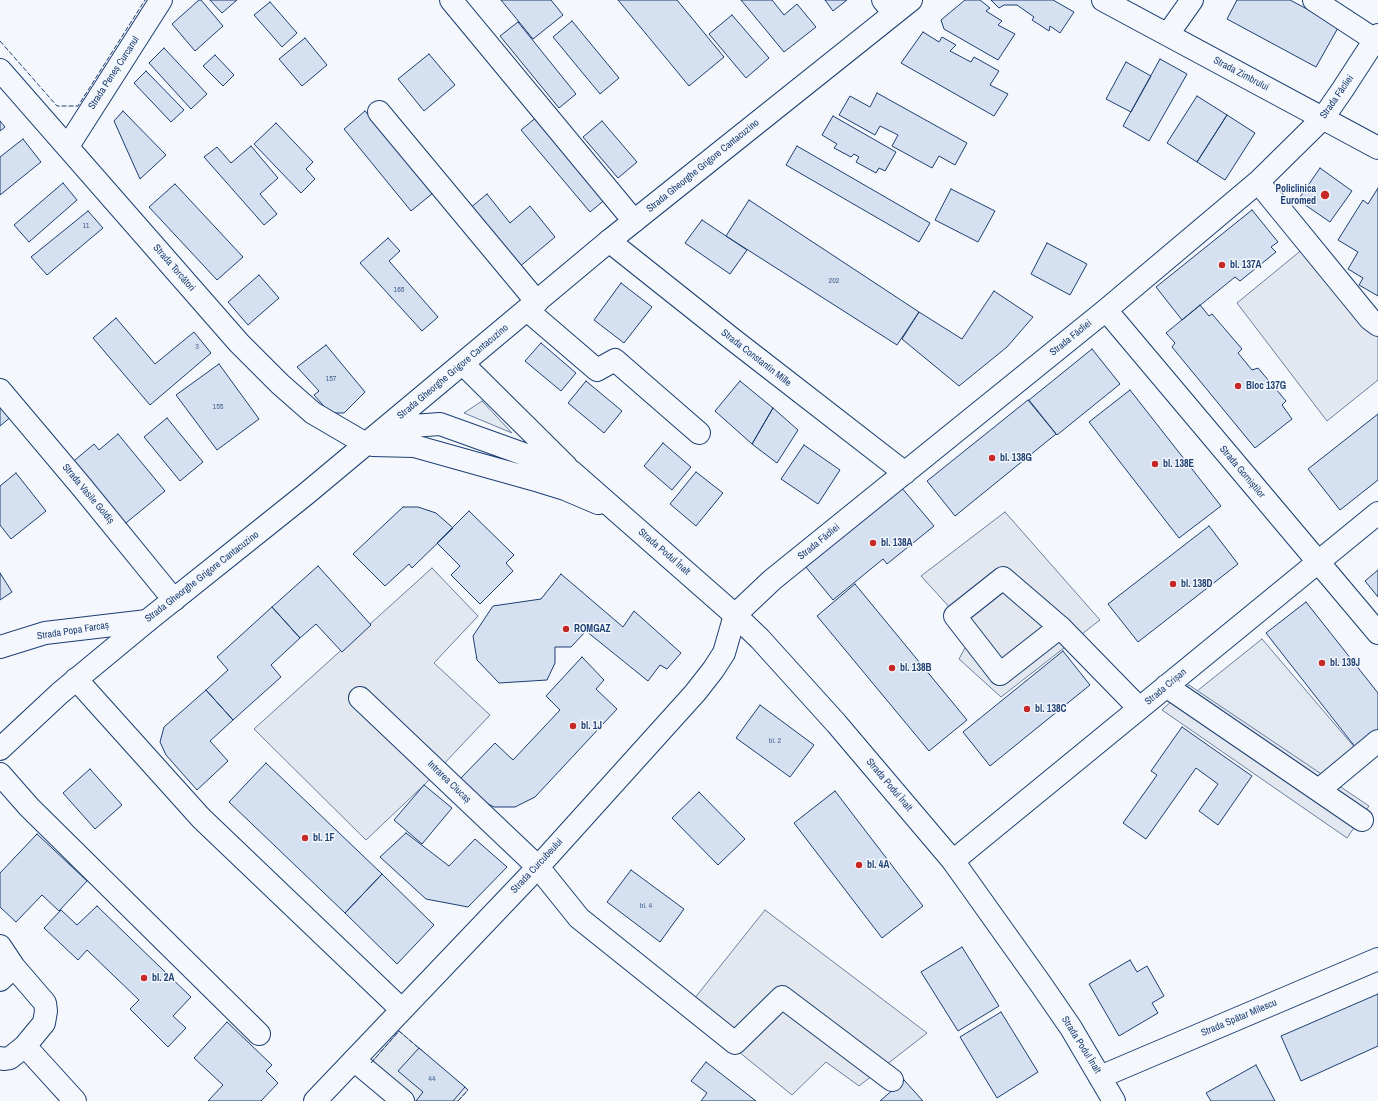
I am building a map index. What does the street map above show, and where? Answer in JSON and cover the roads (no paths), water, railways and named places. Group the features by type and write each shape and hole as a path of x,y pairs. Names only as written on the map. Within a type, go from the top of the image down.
{"street":[{"name":"Strada Peneș Curcanul","path":"68,146 161,0"},
{"path":"451,0 634,221"},
{"name":"Strada Gheorghe Grigore Cantacuzino","path":"0,749 76,679 463,364 889,7 911,0"},
{"name":"Strada Zimbrului","path":"1103,0 1378,148"},
{"path":"1168,34 1191,0"},
{"path":"1314,0 1376,38"},
{"name":"Strada Făcliei","path":"735,614 772,580 1106,310 1258,182 1324,118 1376,38"},
{"name":"Strada Torcători","path":"0,70 239,343 280,384 313,413 366,444"},
{"path":"379,112 532,306 597,370 615,360 699,433"},
{"path":"1258,182 1370,319 1378,325"},
{"name":"Strada Constantin Mille","path":"609,241 905,473"},
{"name":"Strada Gorniștilor","path":"1106,310 1378,633"},
{"path":"463,364 571,471"},
{"name":"Strada Vasile Goldiș","path":"0,390 174,600"},
{"name":"Strada Podul Înalt","path":"366,444 412,426 440,424 571,471 735,614 760,639 836,723 953,860 1071,1028 1114,1101"},
{"name":"Strada Podul Înalt","path":"366,444 414,446 565,489 615,510"},
{"name":"Strada Crișan","path":"953,860 1378,512"},
{"path":"1060,626 1000,674 954,616 1003,578 1060,626 1140,708"},
{"name":"Strada Curcubeului","path":"315,1101 538,867 695,693 724,653 735,614"},
{"name":"Strada Popa Farcaș","path":"0,647 45,634 146,621"},
{"path":"76,679 201,818 402,1010"},
{"path":"1166,686 1362,820"},
{"name":"Intrarea Ciucaș","path":"360,698 538,867 579,918 735,1043 782,997 892,1080"},
{"path":"1318,790 1378,741"},
{"path":"0,774 29,807 259,1034"},
{"path":"0,946 7,974 45,1003 46,1011 44,1023 25,1046 10,1058 0,1058"},
{"name":"Strada Spătar Milescu","path":"1100,1077 1378,959"},
{"path":"25,1046 75,1101"},
{"path":"354,1060 403,1101"}],"place":[{"name":"Policlinica Euromed","path":"1325,195"},
{"name":"bl. 137A","path":"1222,265"},
{"name":"Bloc 137G","path":"1238,386"},
{"name":"bl. 138G","path":"992,458"},
{"name":"bl. 138E","path":"1155,464"},
{"name":"bl. 138A","path":"873,543"},
{"name":"bl. 138D","path":"1173,584"},
{"name":"ROMGAZ","path":"566,629"},
{"name":"bl. 139J","path":"1322,663"},
{"name":"bl. 138B","path":"892,668"},
{"name":"bl. 138C","path":"1027,709"},
{"name":"bl. 1J","path":"573,726"},
{"name":"bl. 1F","path":"305,838"},
{"name":"bl. 4A","path":"859,865"},
{"name":"bl. 2A","path":"144,978"}]}
